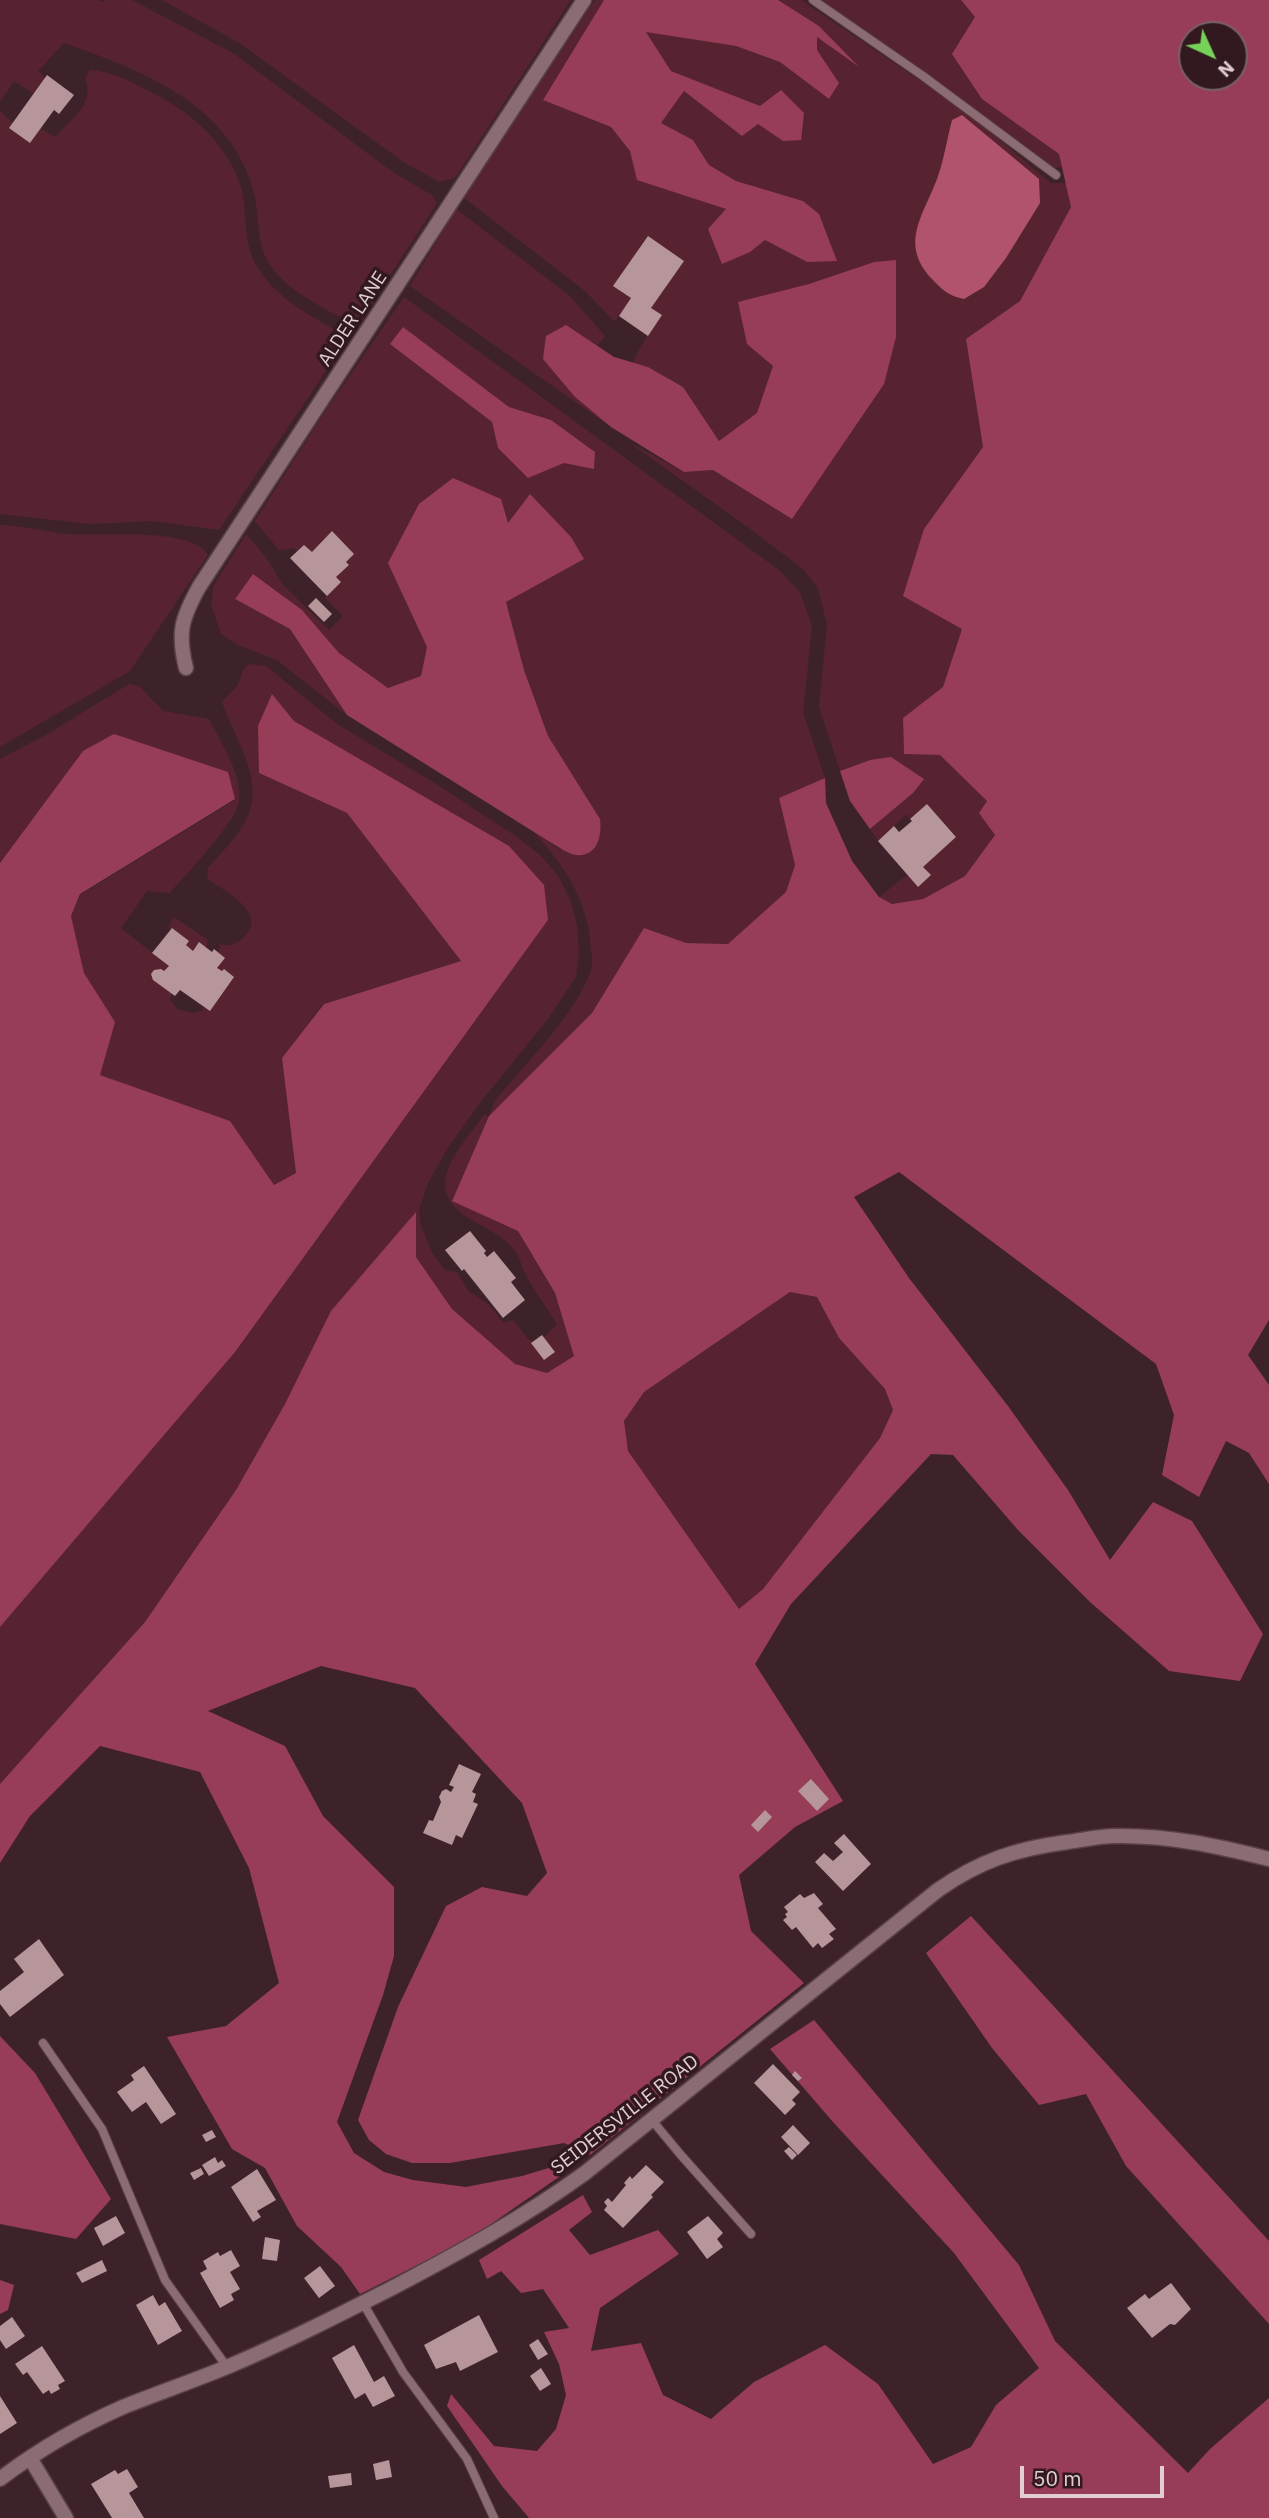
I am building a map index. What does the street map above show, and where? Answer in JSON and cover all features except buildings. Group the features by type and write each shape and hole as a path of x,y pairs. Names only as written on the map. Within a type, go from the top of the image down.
{"street":[{"name":"ALDER LANE","path":"186,667 180,645 181,628 200,587 584,0"},
{"name":"SEIDERSVILLE ROAD","path":"0,2479 82,2427 122,2408 227,2367 363,2303 482,2241 546,2201 938,1890 990,1860 1027,1848 1112,1836 1148,1836 1196,1842 1269,1859"},
{"path":"30,2458 66,2518"}],"lane":[{"path":"813,0 923,76 1056,175"},
{"path":"43,2043 102,2129 165,2280 227,2367"},
{"path":"651,2119 751,2234"},
{"path":"363,2303 403,2372 467,2459 494,2518"}],"shaded area":[{"path":"0,0 132,0 233,53 394,173 432,195 437,203 357,326 307,298 274,271 264,253 253,190 239,156 215,124 177,93 133,70 64,43 38,71 48,80 37,96 14,81 0,102"},
{"path":"162,0 571,0 455,178 439,182 402,161 241,44"},
{"path":"595,0 604,0 543,100 611,127 630,151 638,180 727,209 750,252 765,240 807,262 803,201 736,181 709,165 693,140 661,123 684,91 742,136 758,123 783,141 760,106 671,71 646,31 736,46 780,62 829,99 839,83 817,50 817,37 854,64 819,26 778,0 801,0 965,111 1051,183 1066,183 1071,207 1020,301 966,339 983,447 924,529 962,629 943,687 903,718 904,754 940,755 987,801 979,813 995,835 965,876 923,899 892,904 879,897 907,875 918,886 930,876 923,867 956,836 927,804 910,819 907,814 878,841 870,829 913,793 870,760 840,771 819,707 827,624 818,588 803,569 630,443 684,472 713,470 792,519 874,262 809,284 747,344 773,366 758,413 719,441 683,387 648,367 632,363 647,336 619,316 614,321 585,291 463,197"},
{"path":"604,0 778,0 819,26 859,67 817,37 817,50 839,83 829,99 780,62 736,46 646,32 671,71 760,106 781,90 804,113 801,140 783,141 758,124 742,136 684,91 661,123 693,140 709,165 736,181 803,201 819,214 837,261 807,262 765,240 750,252 722,264 708,229 726,209 637,180 630,151 611,127 543,100"},
{"path":"819,0 961,0 975,17 982,99 1059,154 1062,167 1055,168"},
{"path":"961,0 1269,0 1269,1320 1248,1355 1269,1385 1269,1484 1249,1453 1226,1441 1199,1497 1162,1475 1174,1415 1156,1364 899,1172 854,1197 909,1278 1008,1406 1068,1490 1110,1560 1153,1502 1192,1521 1263,1634 1240,1681 1169,1671 1090,1602 1018,1530 953,1455 931,1454 791,1604 755,1664 843,1801 795,1827 739,1875 751,1931 804,1983 590,2155 564,2143 450,2163 412,2163 386,2154 369,2140 358,2120 398,2007 446,1906 482,1887 527,1896 547,1873 522,1803 415,1688 321,1666 208,1711 285,1746 323,1816 394,1887 394,1956 383,1995 337,2122 354,2153 384,2172 413,2180 466,2187 552,2167 566,2172 471,2238 360,2294 341,2267 297,2226 265,2168 232,2149 167,2037 226,2026 279,1983 249,1868 200,1772 100,1746 30,1816 0,1863 0,1784 145,1622 236,1490 285,1404 331,1311 416,1212 416,1257 452,1309 515,1364 547,1373 574,1356 555,1293 518,1231 452,1201 489,1116 592,1013 644,928 686,943 728,944 786,892 795,865 779,798 825,778 826,803 852,861 879,897 892,904 923,899 965,876 995,835 979,813 987,801 940,755 904,754 903,718 943,687 962,629 903,596 924,529 983,447 966,339 1020,301 1071,207 1059,154 982,99 952,54 975,17","holes":["790,1292 817,1297 839,1338 885,1389 893,1410 880,1438 763,1589 739,1609 628,1451 624,1421 644,1392"]},
{"path":"90,70 119,76 160,97 188,115 213,138 232,165 239,181 247,238 253,260 259,270 288,300 348,338 219,530 153,521 90,524 0,514 0,111 15,125 22,117 55,137 84,104 87,96 85,78"},
{"path":"962,115 1039,179 1040,203 1006,258 984,287 964,299 946,292 932,279 922,266 915,242 921,218 939,172 952,120"},
{"path":"456,209 570,296 605,336 597,346 565,326 575,397 611,427 410,286"},
{"path":"896,260 896,337 884,384 792,519 713,470 684,472 611,427 575,397 543,359 546,336 566,325 614,357 648,367 683,387 719,441 757,413 773,366 747,344 738,302 809,284 874,262"},
{"path":"404,297 779,570 800,592 812,626 803,712 825,778 779,799 795,865 786,893 728,944 686,943 644,929 592,1013 489,1116 495,1101 574,1004 592,968 589,931 579,899 564,870 532,830 556,847 580,853 597,844 600,819 548,736 524,670 506,602 583,559 530,494 427,647 421,676 388,688 339,653 302,610 253,574 235,599 290,629 347,715 277,660 238,645 221,634 211,604 214,585 246,534 268,560 282,584 329,630 343,616 325,598 331,585 294,548 279,550 255,521 322,416","holes":["403,328 509,407 551,420 595,452 594,469 498,448 492,422 391,344"]},
{"path":"403,327 509,407 551,420 595,452 594,469 564,463 528,478 498,448 492,422 390,344"},
{"path":"453,478 501,499 508,523 530,494 571,537 584,559 506,602 524,670 548,736 600,819 597,844 583,855 559,848 347,715 290,629 235,599 253,574 302,610 339,653 388,688 421,676 427,647 388,563 419,504"},
{"path":"0,525 65,534 164,536 199,546 208,555 130,671 0,747"},
{"path":"249,664 266,666 337,724 517,837 540,855 557,874 570,899 577,925 579,952 576,977 548,1019 479,1104 447,1149 428,1183 419,1210 420,1223 432,1253 445,1270 457,1272 468,1291 488,1304 504,1323 513,1320 529,1340 537,1344 557,1325 530,1282 517,1254 505,1240 467,1217 453,1205 447,1192 449,1166 484,1115 489,1116 452,1200 518,1231 555,1293 574,1356 547,1373 515,1364 452,1309 416,1257 415,1213 285,1404 236,1490 145,1622 0,1784 0,1627 235,1352 548,920 294,721 272,694 259,773 347,813 461,961 323,1004 282,1058 296,1173 274,1186 230,1121 99,1075 114,1022 84,973 71,916 80,895 235,800 83,751 0,863 0,759 46,735 129,684 139,686 163,711 209,719 230,759 237,779 239,801 236,810 220,835 170,893 147,891 121,928 180,975 170,999 177,1009 192,1013 202,1011 227,976 175,938 178,935 168,927 174,917 208,940 206,951 218,959 220,944 236,943 250,928 251,920 242,904 207,876 208,868 245,823 252,802 253,787 246,758 222,702 238,685 243,670"},
{"path":"272,694 294,721 509,846 544,885 548,920 235,1352 0,1627 0,863 83,751 114,734 228,772 235,799 80,894 71,916 84,973 115,1022 100,1075 230,1121 274,1185 296,1173 282,1058 324,1004 461,961 347,813 259,773 258,726"},
{"path":"891,757 924,779 913,793 870,829 850,801 840,771 870,760"},
{"path":"790,1292 817,1297 839,1338 885,1389 893,1410 880,1438 763,1589 739,1609 628,1451 624,1421 644,1392"},
{"path":"971,1916 1269,2241 1269,2324 1126,2166 1086,2094 1039,2105 992,2048 926,1953"},
{"path":"814,2020 1019,2265 1055,2341 1188,2473 1210,2449 1269,2398 1269,2518 529,2518 502,2486 447,2406 451,2394 494,2446 537,2451 556,2429 566,2395 559,2364 544,2332 569,2328 543,2289 521,2293 501,2271 487,2279 479,2260 583,2195 592,2212 569,2230 590,2255 658,2230 679,2254 600,2308 591,2351 641,2343 663,2395 711,2419 754,2382 825,2345 878,2384 933,2464 971,2447 996,2405 1039,2368 954,2253 833,2122 770,2049"},
{"path":"0,2036 35,2073 111,2199 76,2239 0,2224"},
{"path":"0,2280 14,2285 8,2310 0,2314"}]}
